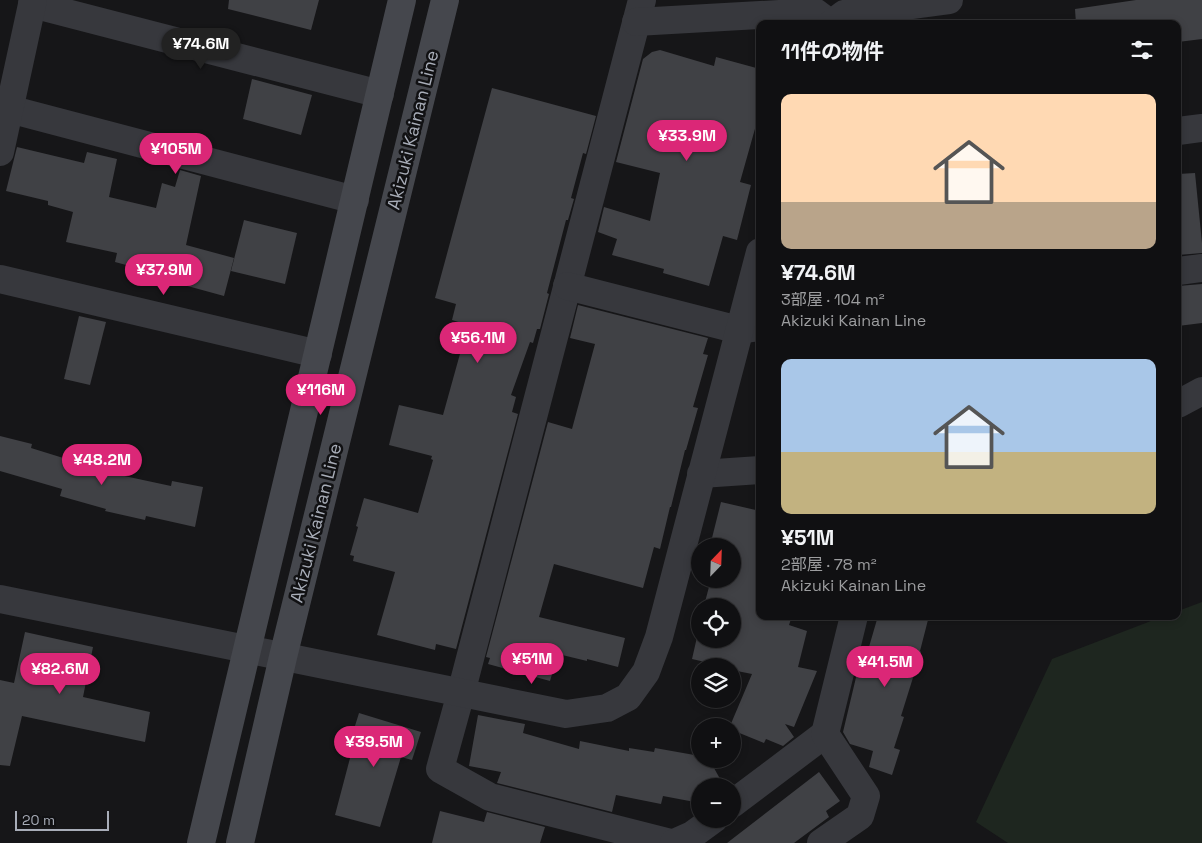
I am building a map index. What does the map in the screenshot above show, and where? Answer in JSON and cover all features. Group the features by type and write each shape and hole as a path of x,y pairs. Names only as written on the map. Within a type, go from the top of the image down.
{"main road":[{"path":"201,843 402,0"},
{"name":"Akizuki Kainan Line","path":"240,843 283,657 445,0"}],"street":[{"path":"836,20 844,14 949,0"},
{"path":"0,152 32,2 380,94"},
{"path":"702,828 692,835 672,843 490,797 440,769 639,11 815,12 826,20"},
{"path":"9,109 354,200"},
{"path":"1181,131 1202,128"},
{"path":"1181,271 1202,268"},
{"path":"0,279 318,354"},
{"path":"0,599 566,714 607,708 628,697 646,672 659,637 702,474 750,329 756,283"},
{"path":"567,286 750,329"},
{"path":"1181,402 1202,391"},
{"path":"702,474 756,470"},
{"path":"741,797 825,734 853,620"},
{"path":"821,843 860,816 866,796 825,734"}],"shaded area":[{"path":"1202,602 1202,843 1008,843 976,822 1052,659 1154,620 1181,620 1181,610"}],"building":[{"path":"229,0 319,0 311,30 228,9"},
{"path":"1136,0 1202,0 1202,39 1181,42 1181,20 1076,20 1075,9"},
{"path":"660,50 714,66 716,57 756,68 756,125 740,182 751,185 737,240 723,236 709,286 663,273 664,269 612,255 617,239 598,232 604,207 650,221 660,173 616,162 643,59 652,52"},
{"path":"252,79 312,95 301,135 243,119"},
{"path":"492,88 596,116 586,154 583,153 571,198 574,199 568,220 566,220 547,293 549,294 540,329 537,329 533,343 530,342 511,395 516,397 512,412 518,414 456,649 436,644 435,650 377,635 395,572 353,561 354,556 350,555 364,498 418,513 433,460 431,459 432,456 389,445 399,405 443,415 468,325 452,320 456,304 435,298"},
{"path":"17,147 84,163 87,152 117,159 109,197 156,208 162,183 175,187 180,170 201,176 186,245 234,258 224,296 140,273 141,269 115,262 117,253 66,242 73,212 48,205 48,201 6,191"},
{"path":"1195,173 1202,253 1181,255 1181,174"},
{"path":"244,220 297,233 285,284 231,271"},
{"path":"1202,284 1202,323 1181,326 1181,286"},
{"path":"578,305 708,338 703,354 708,355 693,407 698,408 685,450 660,549 654,547 643,588 554,564 539,617 625,638 618,667 558,654 550,681 488,664 490,658 486,657 548,422 572,429 595,344 570,338"},
{"path":"79,316 106,322 90,385 64,379"},
{"path":"0,436 32,444 31,448 115,474 171,486 172,481 203,487 195,527 146,516 145,520 105,511 106,509 60,496 62,489 0,471"},
{"path":"721,502 756,510 756,620 791,620 789,625 807,631 798,667 817,671 794,727 785,724 794,737 783,746 766,739 764,743 741,734 741,718 733,718 738,708 741,708 741,700 752,674 741,672 741,658 692,658 695,648 741,648 741,598 706,598 709,588 741,588 741,538 712,538"},
{"path":"877,620 928,620 921,652 901,716 904,717 894,748 900,750 892,775 869,767 873,751 850,744 843,732 858,669 862,671"},
{"path":"25,632 93,647 83,697 150,712 145,742 22,716 10,766 0,765 0,680 14,683"},
{"path":"359,713 421,732 412,760 401,757 380,827 335,815 354,743 350,742"},
{"path":"478,715 525,724 523,733 579,749 580,741 629,751 629,748 654,752 655,748 691,754 691,768 714,768 720,778 691,778 691,801 663,796 661,804 616,795 612,812 497,783 501,772 469,766"},
{"path":"819,772 840,801 826,811 829,817 794,843 727,843"},
{"path":"440,811 484,822 487,812 545,827 540,843 432,843"}]}
